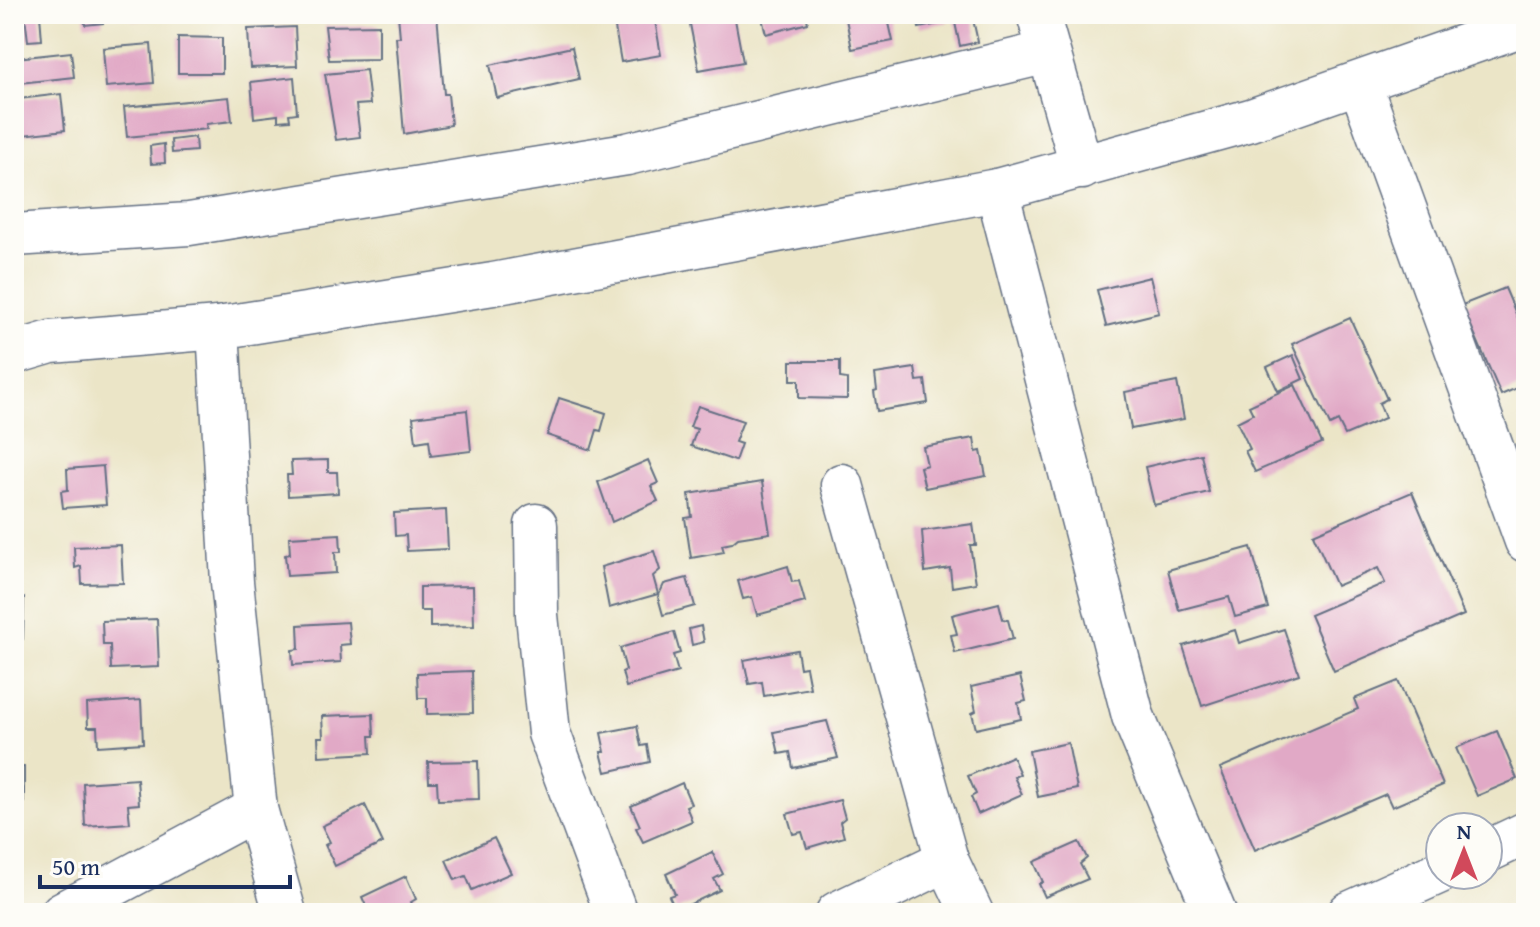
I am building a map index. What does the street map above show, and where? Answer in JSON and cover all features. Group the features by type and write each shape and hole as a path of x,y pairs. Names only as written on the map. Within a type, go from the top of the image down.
{"street":[{"path":"26,343 218,328 493,284 997,190 1251,120 1526,24"},
{"path":"14,235 189,224 627,154 1043,33 1082,168"},
{"path":"1360,84 1526,541"},
{"path":"997,190 1133,716 1215,913"},
{"path":"218,328 232,582 256,809 285,913"},
{"path":"842,485 947,860 972,913"},
{"path":"536,525 537,615 549,733 616,913"},
{"path":"62,913 256,809"},
{"path":"1504,843 1526,833"},
{"path":"837,913 947,860"},
{"path":"1349,913 1424,879"}],"building":[{"path":"84,14 102,14 103,23 85,25"},
{"path":"133,14 181,14 182,17 133,21"},
{"path":"437,14 444,94 448,94 451,125 404,134 396,37 400,37 398,15"},
{"path":"688,14 734,14 743,62 699,70"},
{"path":"761,14 806,14 808,23 766,34"},
{"path":"845,14 887,14 893,41 852,49"},
{"path":"916,14 947,14 948,22 919,28"},
{"path":"40,15 42,40 28,41 25,16"},
{"path":"654,15 661,55 621,62 614,22"},
{"path":"972,15 978,42 960,46 954,18"},
{"path":"379,25 379,59 329,60 325,26"},
{"path":"295,27 297,66 250,68 248,29"},
{"path":"178,37 222,38 222,73 178,73"},
{"path":"151,44 154,83 106,87 103,48"},
{"path":"572,47 579,79 497,98 490,65"},
{"path":"71,52 74,77 20,83 17,58"},
{"path":"366,70 370,104 356,105 360,137 336,140 325,74"},
{"path":"294,77 297,113 289,114 290,120 278,121 278,115 254,118 251,82"},
{"path":"61,94 65,130 23,135 19,99"},
{"path":"229,97 232,121 206,124 207,129 127,137 124,107"},
{"path":"195,137 196,151 172,153 171,140"},
{"path":"164,144 165,163 151,164 150,146"},
{"path":"1150,277 1159,313 1106,326 1097,290"},
{"path":"1505,288 1526,337 1526,384 1501,395 1462,305"},
{"path":"1350,318 1387,399 1379,403 1385,418 1345,435 1338,421 1330,425 1292,344"},
{"path":"1293,355 1303,379 1278,391 1267,367"},
{"path":"791,361 840,361 840,378 847,379 847,399 799,398 799,380 791,380"},
{"path":"915,368 917,381 925,380 928,403 877,411 875,374"},
{"path":"1177,382 1184,419 1131,429 1125,392"},
{"path":"1295,385 1322,443 1255,472 1245,451 1250,449 1237,422 1253,414 1249,406"},
{"path":"559,398 606,413 591,450 547,435"},
{"path":"698,406 743,421 735,442 741,444 735,461 691,446 697,429 690,427"},
{"path":"467,410 471,451 431,456 429,440 416,442 413,417"},
{"path":"974,438 976,452 981,451 986,476 925,488 920,467 927,465 923,447"},
{"path":"1201,454 1209,492 1154,505 1145,467"},
{"path":"328,460 328,472 337,472 338,493 288,496 287,475 292,475 291,461"},
{"path":"648,460 658,483 651,486 658,501 612,522 598,482"},
{"path":"103,466 106,505 63,508 61,491 68,490 67,469"},
{"path":"762,482 770,533 738,538 722,545 724,552 691,558 685,518 692,517 689,494"},
{"path":"1412,492 1464,615 1334,671 1310,615 1385,583 1378,568 1336,586 1313,534"},
{"path":"446,510 448,549 407,551 406,535 395,536 394,513"},
{"path":"973,524 976,545 970,545 976,583 952,587 950,568 925,572 922,531"},
{"path":"340,534 341,552 335,552 336,573 287,576 285,555 290,554 289,537"},
{"path":"121,545 123,583 82,584 81,566 75,568 74,547"},
{"path":"1251,547 1268,608 1235,617 1229,597 1179,610 1168,570"},
{"path":"654,551 660,570 653,576 658,594 609,608 601,567"},
{"path":"788,566 792,582 799,581 805,602 757,615 752,597 743,599 738,581"},
{"path":"687,578 695,606 663,615 658,597 664,584"},
{"path":"473,586 474,626 430,627 430,611 420,611 420,587"},
{"path":"14,597 24,598 23,639 14,639"},
{"path":"999,603 1013,639 955,653 951,635 957,634 952,615"},
{"path":"157,619 159,667 111,669 110,645 103,645 102,621"},
{"path":"348,622 350,644 340,645 341,662 293,665 292,650 299,649 298,625"},
{"path":"701,626 704,642 692,645 689,629"},
{"path":"1284,629 1299,674 1202,706 1183,646 1235,630 1239,643"},
{"path":"674,632 680,653 673,655 678,672 626,687 622,672 626,670 620,648"},
{"path":"797,650 800,668 806,667 810,688 764,696 762,682 749,684 744,660"},
{"path":"472,671 473,713 427,714 427,698 418,698 417,673"},
{"path":"1020,676 1026,701 1018,703 1021,719 976,729 971,687"},
{"path":"1398,681 1443,785 1392,807 1386,794 1255,850 1220,768 1358,709 1354,699"},
{"path":"141,700 143,743 98,746 97,727 88,727 87,704"},
{"path":"373,714 371,753 319,756 318,737 323,737 322,716"},
{"path":"827,721 838,758 793,768 790,752 779,754 774,732"},
{"path":"637,726 641,746 647,745 650,762 606,772 601,752 605,752 601,733"},
{"path":"1497,731 1517,779 1477,796 1456,748"},
{"path":"1068,743 1077,789 1038,797 1029,751"},
{"path":"1012,756 1020,774 1014,777 1022,794 978,814 971,797 976,794 968,776"},
{"path":"478,761 479,799 438,800 437,782 429,782 428,762"},
{"path":"14,767 24,767 24,807 14,807"},
{"path":"137,779 139,804 128,805 130,823 85,826 83,783"},
{"path":"682,783 691,804 686,806 692,821 643,842 631,806"},
{"path":"840,800 845,818 840,822 844,837 807,848 802,832 793,834 787,814"},
{"path":"365,805 383,843 335,866 325,845 330,842 322,826"},
{"path":"494,838 511,873 472,890 466,876 455,880 446,860"},
{"path":"1079,842 1087,858 1080,864 1088,879 1045,897 1039,884 1043,882 1034,862"},
{"path":"712,852 723,874 714,879 720,890 676,911 669,896 675,894 666,874"},
{"path":"406,876 416,899 411,902 417,913 369,913 362,897"}]}
